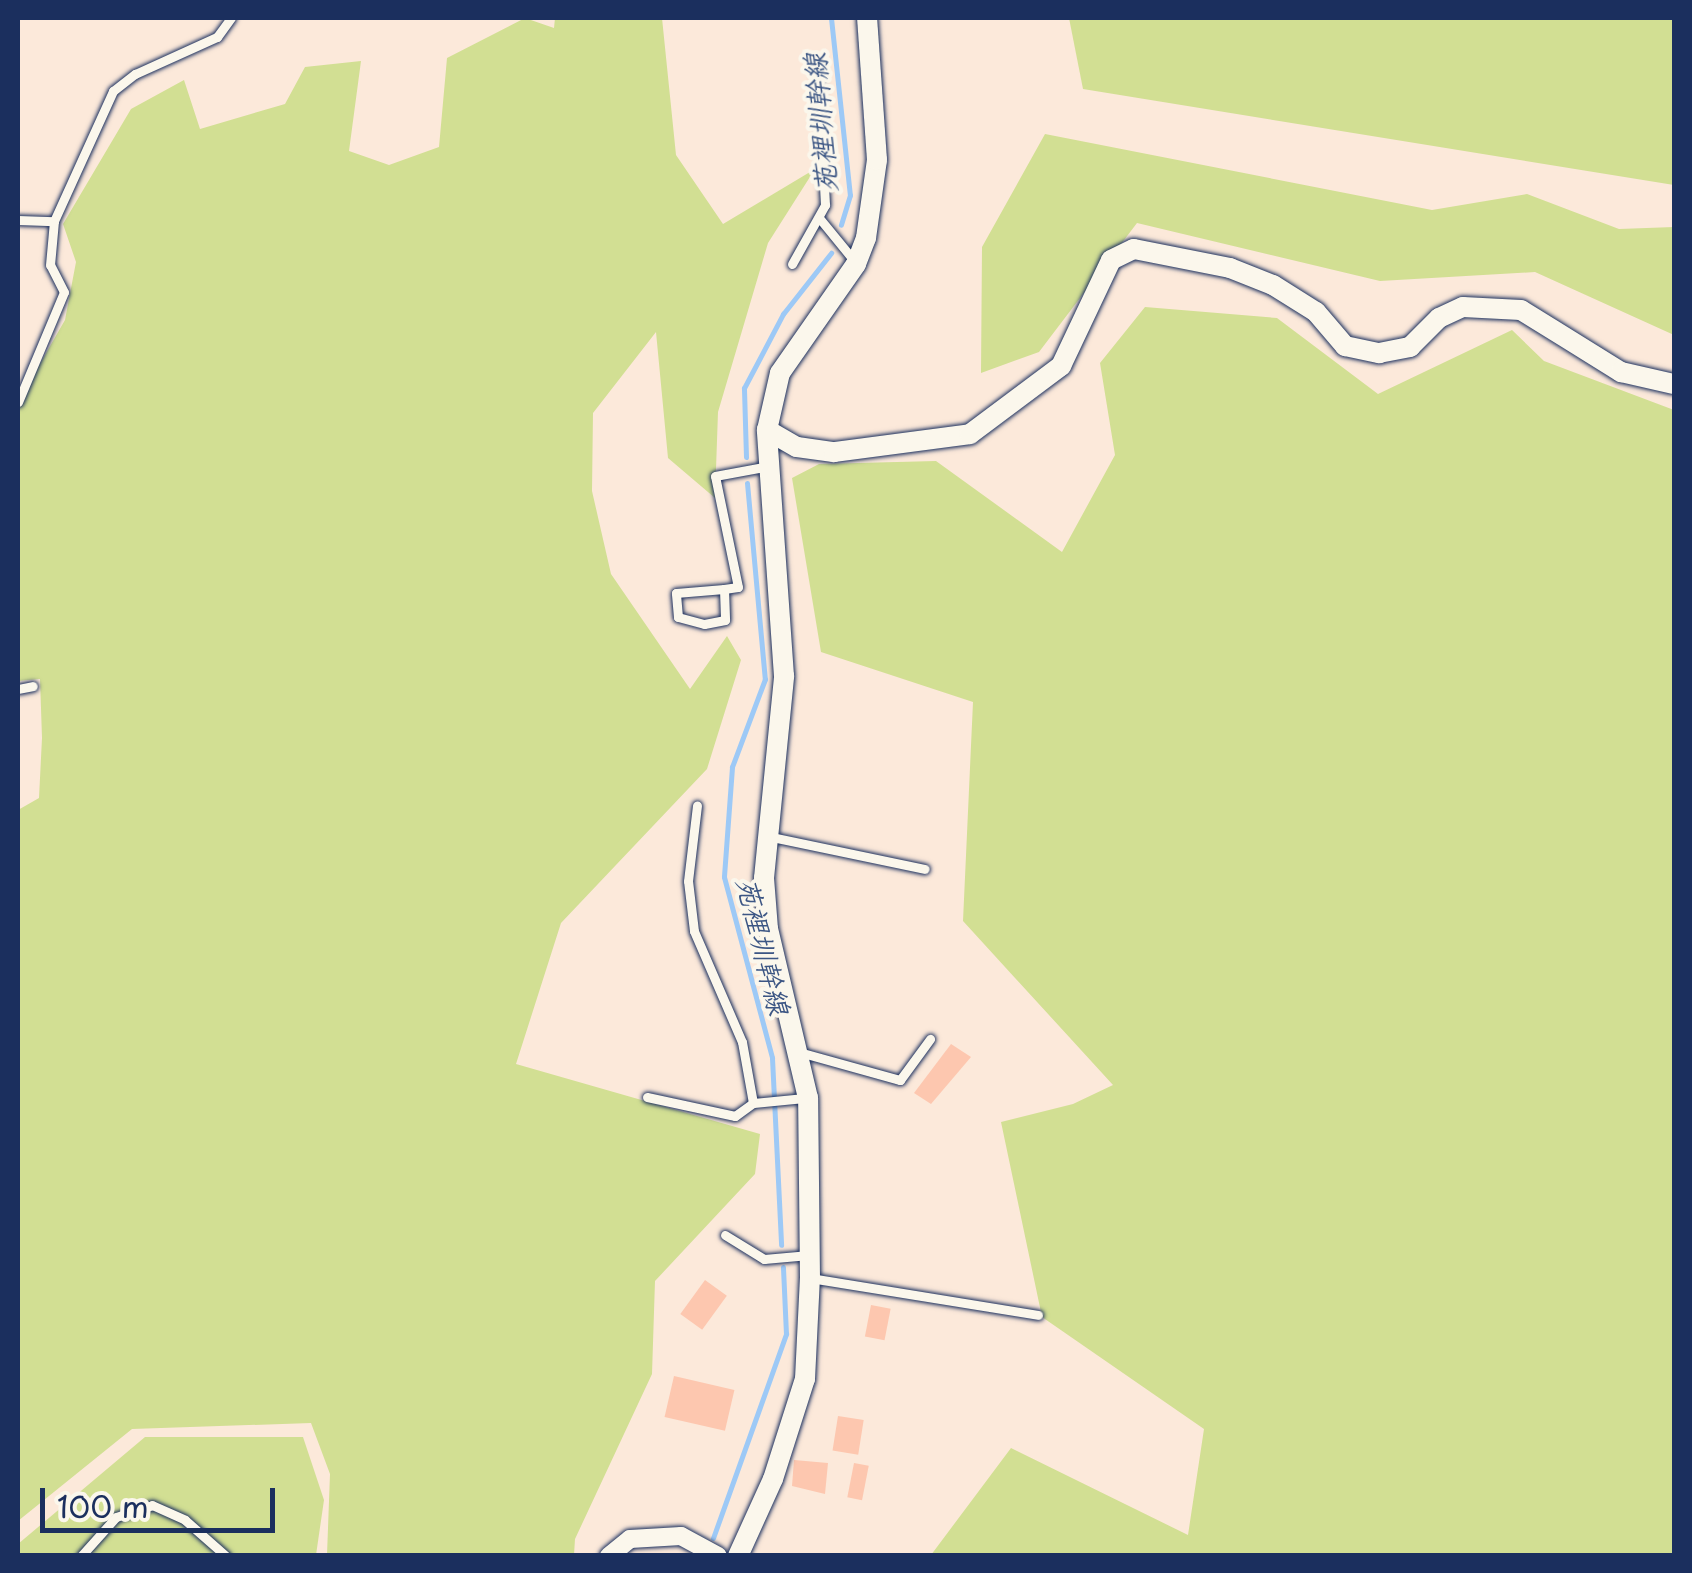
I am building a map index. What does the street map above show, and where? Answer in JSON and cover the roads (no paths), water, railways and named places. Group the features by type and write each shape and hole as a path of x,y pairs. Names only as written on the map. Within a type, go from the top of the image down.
{"street":[{"path":"738,1556 773,1479 805,1379 810,1278 808,1098 768,929 764,835 784,676 767,430 780,372 856,264 874,201 877,160 867,18"},
{"path":"767,430 797,447 834,452 970,434 1061,366 1112,260 1134,248 1230,268 1274,285 1316,312 1345,346 1379,353 1410,347 1439,318 1463,307 1521,310 1621,372 1674,384"},
{"path":"609,1556 630,1539 682,1536 718,1556"}],"lane":[{"path":"18,402 64,292 50,265 54,221 113,91 217,36 231,18"},
{"path":"792,264 820,219 828,169 818,66"},
{"path":"820,219 856,264"},
{"path":"18,220 54,221"},
{"path":"724,589 725,620 704,624 678,617 676,593 724,589 738,588 715,476 770,466"},
{"path":"18,689 33,686"},
{"path":"697,806 688,881 694,931 742,1042 753,1103"},
{"path":"764,835 925,869"},
{"path":"799,1052 900,1080 930,1039"},
{"path":"646,1097 735,1116 753,1103 808,1098"},
{"path":"725,1235 764,1260 810,1255"},
{"path":"810,1278 1038,1315"},
{"path":"81,1556 116,1517 152,1505 184,1520 226,1556"}],"waterway":[{"name":"苑裡圳幹線","path":"831,18 850,195 841,225"},
{"name":"苑裡圳幹線","path":"746,457 744,388 783,314 831,253"},
{"name":"苑裡圳幹線","path":"747,483 765,679 732,767 724,877 772,1058 781,1245"},
{"name":"苑裡圳幹線","path":"713,1538 786,1334 783,1267"}]}
